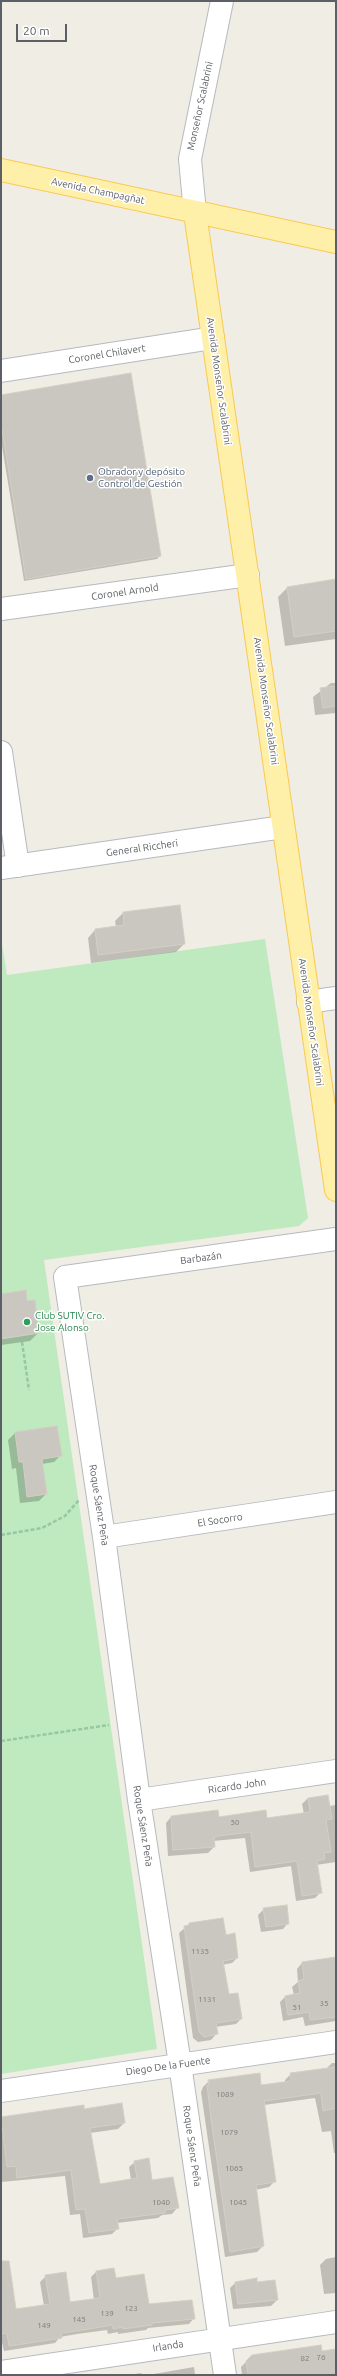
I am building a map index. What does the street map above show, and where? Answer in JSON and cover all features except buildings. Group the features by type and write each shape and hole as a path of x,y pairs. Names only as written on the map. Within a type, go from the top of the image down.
{"main road":[{"name":"Avenida Champagñat","path":"1,170 195,213 336,242"},
{"name":"Avenida Monseñor Scalabrini","path":"195,213 336,1190"}],"street":[{"name":"Monseñor Scalabrini","path":"195,213 190,159 222,1"},
{"name":"Coronel Chilavert","path":"1,371 213,338"},
{"name":"Coronel Arnold","path":"1,609 248,575"},
{"path":"1,752 10,867"},
{"name":"General Riccheri","path":"10,867 283,827"},
{"path":"308,1002 336,998"},
{"name":"Barbazán","path":"65,1277 336,1239"},
{"name":"Roque Sáenz Peña","path":"65,1277 104,1538 139,1800 180,2064 225,2375"},
{"name":"El Socorro","path":"104,1538 336,1502"},
{"name":"Ricardo John","path":"139,1800 336,1771"},
{"name":"Diego De la Fuente","path":"1,2091 336,2042"},
{"name":"Irlanda","path":"1,2372 220,2338 336,2322"}],"path":[{"path":"22,1342 29,1390"},
{"path":"1,1535 42,1528 65,1516 95,1482"},
{"path":"1,1741 128,1722"}],"green space":[{"path":"1,938 7,975 265,939 308,1218 299,1226 44,1260 157,2049 1,2074"}],"place":[{"name":"Obrador y depósito Control de Gestión","path":"90,478"},
{"name":"Club SUTIV Cro. Jose Alonso","path":"27,1322"}]}
